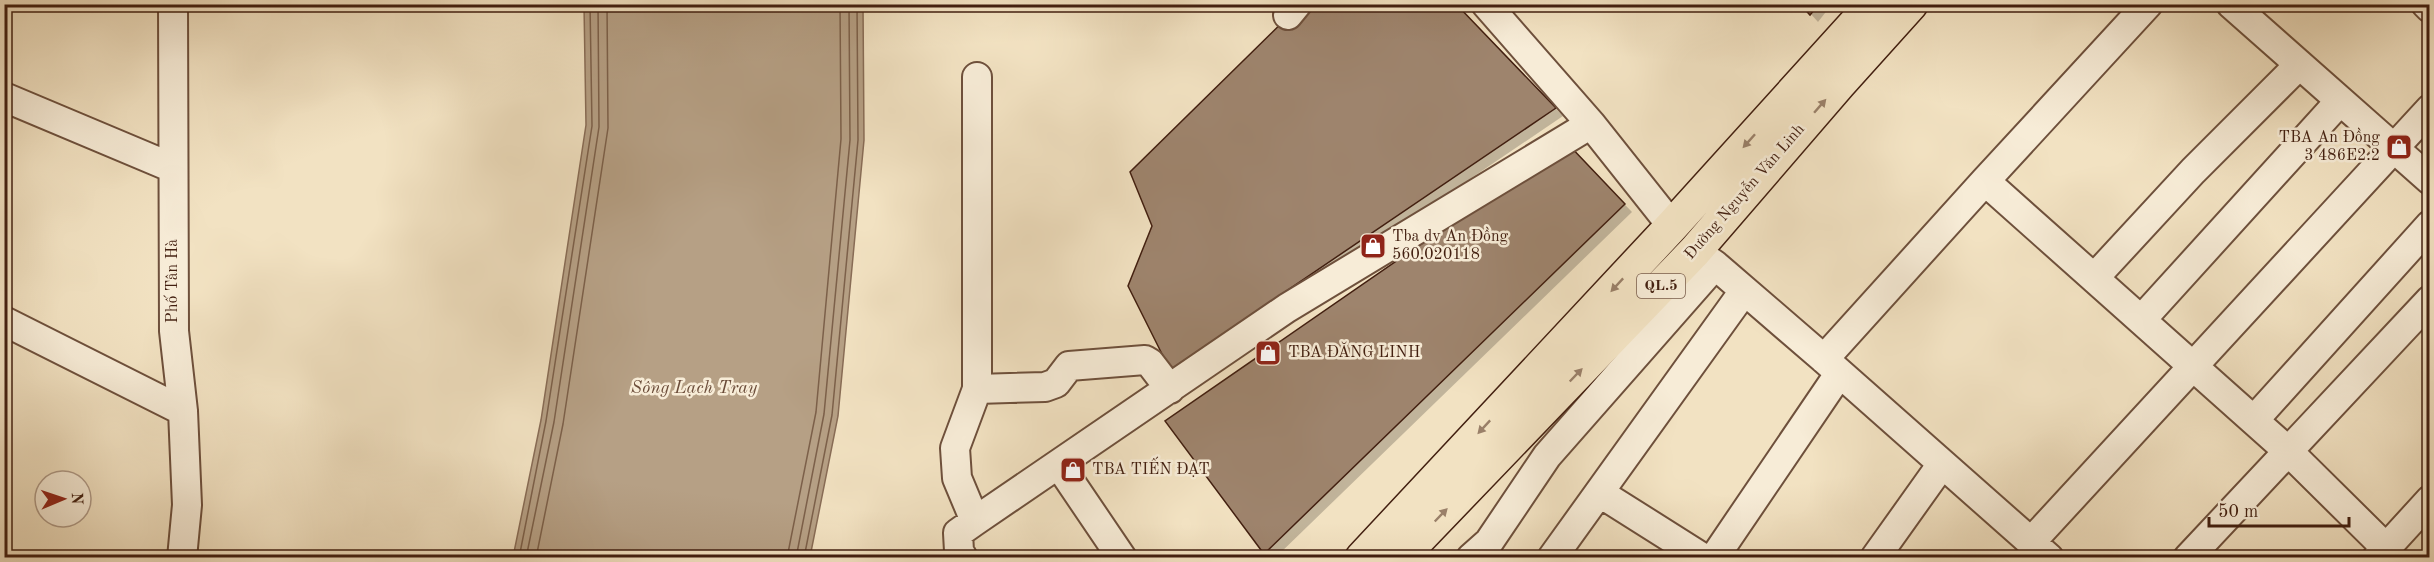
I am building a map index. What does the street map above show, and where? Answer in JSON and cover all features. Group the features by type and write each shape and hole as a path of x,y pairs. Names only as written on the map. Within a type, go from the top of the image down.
{"highway":[{"name":"Đường Nguyễn Văn Linh","path":"1362,558 1672,226 1873,4"},
{"name":"Đường Nguyễn Văn Linh","path":"1400,558 1705,258 1839,84 1911,4"}],"street":[{"name":"Phố Tân Hà","path":"173,4 174,331 183,411 187,505 182,558"},
{"path":"1486,4 1591,124 1672,226"},
{"path":"1714,558 1832,367 1985,180 2148,4"},
{"path":"2231,4 2430,180"},
{"path":"2426,4 2430,8"},
{"path":"2095,277 2193,171 2299,65"},
{"path":"975,522 957,478 955,448 977,389 977,77"},
{"path":"4,97 173,168"},
{"path":"2142,319 2340,101"},
{"path":"1471,558 1489,542 1547,456 1705,258 2040,550 2194,366 2430,109"},
{"path":"963,558 959,550 958,533 1287,308 1591,124"},
{"path":"1985,180 2288,451 2381,553 2430,500"},
{"path":"2254,420 2430,225"},
{"path":"1552,558 1744,291"},
{"path":"2188,558 2430,300"},
{"path":"4,321 183,411"},
{"path":"977,389 1045,387 1056,383 1069,366 1145,360 1170,388"},
{"path":"1875,558 1942,464"},
{"path":"1059,465 1122,558"},
{"path":"1600,493 1703,558"}],"water":[{"name":"Sông Lạch Tray","path":"584,5 863,5 864,140 838,416 810,557 513,557 541,420 586,125"}],"building":[{"path":"1301,4 1456,4 1556,108 1170,370 1128,286 1152,226 1130,172"},
{"path":"1800,4 1819,4 1810,15"},
{"path":"1567,143 1625,204 1264,554 1165,421"}],"place":[{"name":"TBA An Đồng 3 486E2.2","path":"2399,147"},
{"name":"Tba dv An Đồng 560.020118","path":"1373,246"},
{"name":"TBA ĐĂNG LINH","path":"1268,353"},
{"name":"TBA TIẾN ĐẠT","path":"1073,470"}]}
